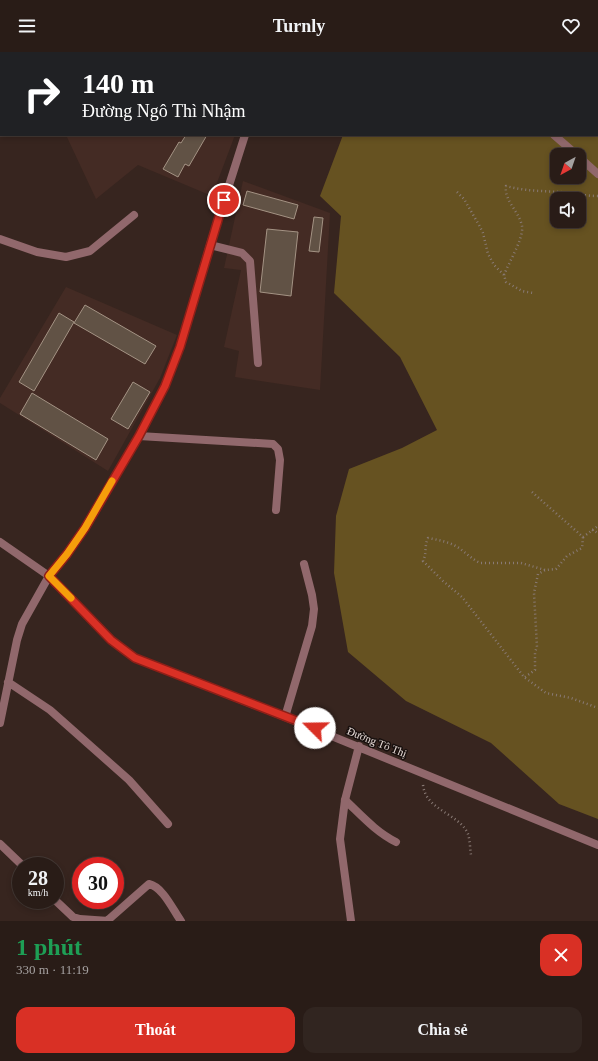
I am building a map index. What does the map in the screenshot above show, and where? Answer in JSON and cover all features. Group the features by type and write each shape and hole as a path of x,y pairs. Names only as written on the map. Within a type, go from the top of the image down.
{"street":[{"path":"0,723 17,640 22,624 49,576 85,528 139,436 165,386 180,347 210,245 245,136"},
{"path":"555,136 569,148"},
{"path":"586,163 598,174"},
{"path":"0,239 37,252 66,257 90,251 134,215"},
{"path":"210,245 242,253 250,261 258,363"},
{"path":"139,436 273,444 278,449 280,460 276,510"},
{"name":"Đường Tô Thị","path":"0,542 49,576 111,640 135,658 285,716 598,845"},
{"path":"285,716 312,626 314,609 304,564"},
{"path":"8,682 50,710 129,780 168,824"},
{"path":"351,921 340,838 345,800 358,746"},
{"path":"345,800 368,824 396,842"},
{"path":"0,844 14,857"},
{"path":"63,909 72,919 109,921 149,884 155,885 160,890 181,921"}],"path":[{"path":"504,275 522,236 522,226 505,193 506,186 532,191 598,196"},
{"path":"457,192 464,199 483,233 488,254 494,265 504,275 506,282 522,291 533,293"},
{"path":"532,492 583,537"},
{"path":"598,526 583,537 582,548 567,556 556,569 545,570 522,563 480,563 474,561 458,548 442,540 428,538 425,545 426,555 424,561 443,581 462,597 524,678 546,693 571,698 598,708"},
{"path":"592,530 598,533"},
{"path":"524,678 535,670 535,652 537,648 534,593 538,574 545,570"},
{"path":"422,772 424,788 430,801 441,811 457,821 468,834 471,855"}],"shaded area":[{"path":"66,136 235,136 212,196 138,165 96,199"},
{"path":"343,136 598,136 598,819 559,804 491,743 406,701 348,652 334,573 336,516 349,469 402,448 437,430 400,357 334,293 341,216 320,196"},
{"path":"243,181 330,213 320,390 235,377 239,351 224,347 241,270 224,268"},
{"path":"66,287 177,335 160,378 108,471 0,403 0,398"}],"building":[{"path":"185,136 206,136 189,166 185,164 178,177 163,169 179,142 181,143"},
{"path":"247,191 298,205 294,219 243,205"},
{"path":"314,217 323,218 319,252 309,251"},
{"path":"267,229 298,232 291,296 260,292"},
{"path":"85,305 156,346 145,364 74,323"},
{"path":"59,313 74,322 34,391 19,382"},
{"path":"133,382 150,392 128,429 111,419"},
{"path":"32,393 108,439 96,460 20,414"}],"slow traffic":[{"path":"71,598 49,576 85,528 112,481"}],"route":[{"path":"224,200 180,347 165,386 139,436 85,528 49,576 111,640 135,658 315,728"}]}
